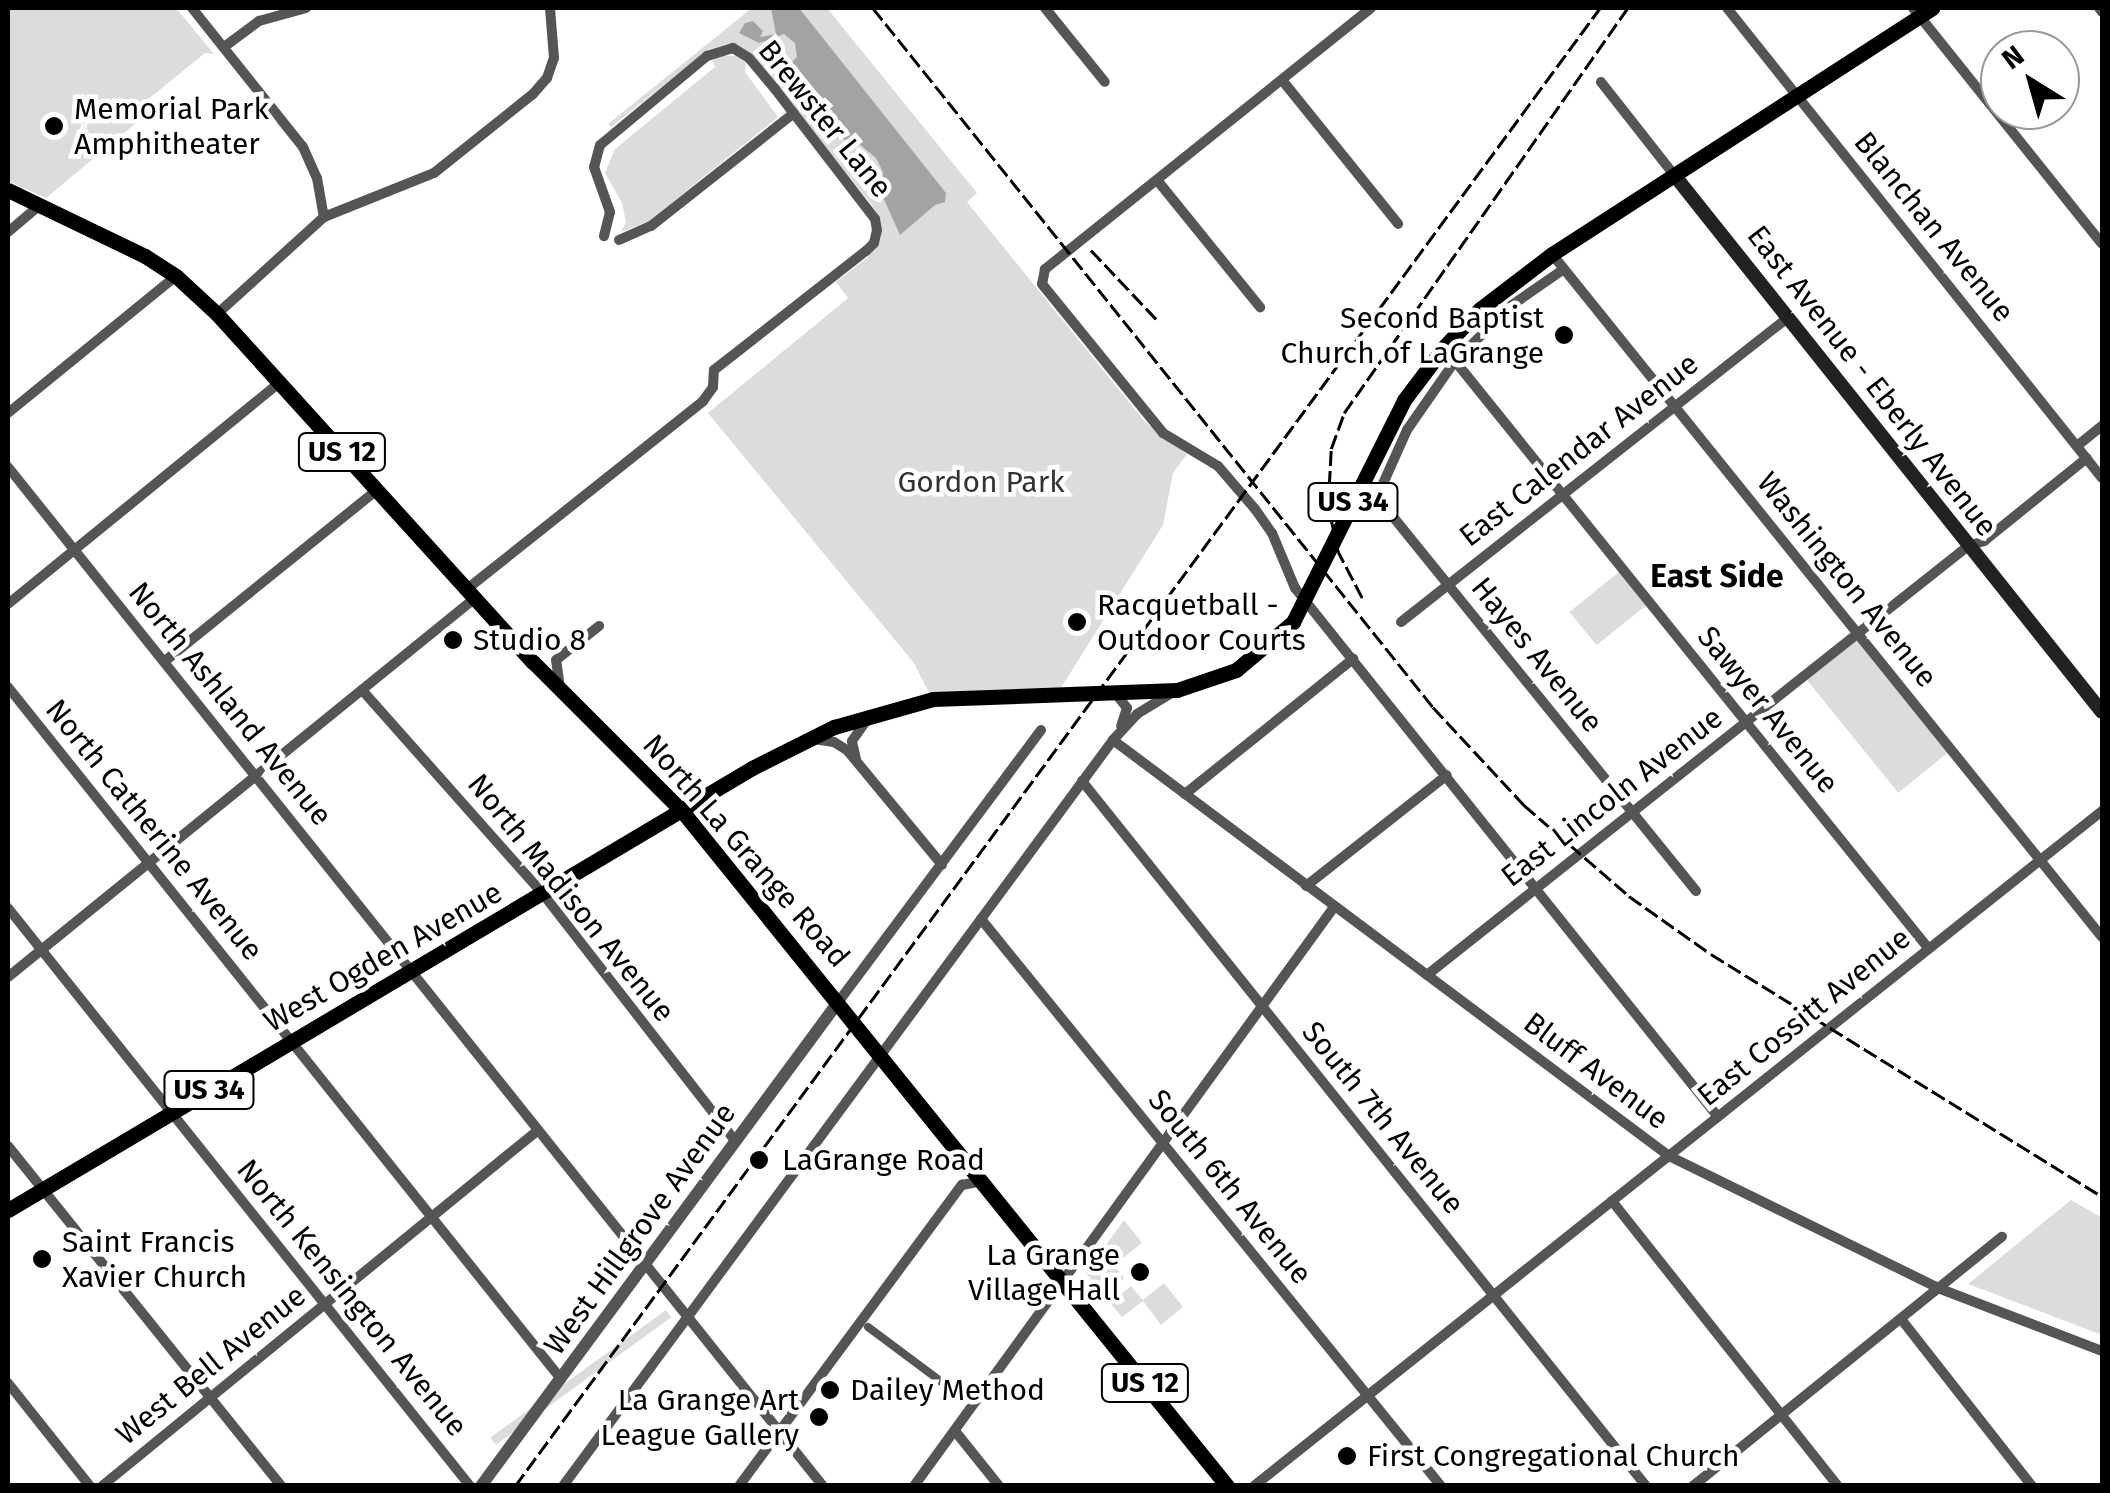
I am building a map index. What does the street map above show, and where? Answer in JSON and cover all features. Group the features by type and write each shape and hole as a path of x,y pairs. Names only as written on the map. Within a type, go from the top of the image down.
{"main road":[{"name":"US 34","path":"682,810 808,739 916,701 965,695 1176,690 1236,670 1293,622 1389,428 1424,371 1480,309 1547,258 1921,10"},
{"name":"East Avenue - Eberly Avenue","path":"1674,176 2102,712"},
{"name":"US 12","path":"8,190 172,274 218,314 564,693"},
{"name":"North La Grange Road","path":"564,693 682,810 839,1001"},
{"name":"West Ogden Avenue","path":"8,1210 170,1112 413,974 682,810"},
{"name":"US 12","path":"839,1001 1227,1486"}],"street":[{"path":"192,8 303,147 317,178 324,217"},
{"path":"224,48 260,21 306,8"},
{"path":"218,314 324,217 429,176 533,94 547,78 554,58 550,8"},
{"path":"1045,8 1105,82"},
{"path":"1372,8 1046,269 1045,289 1152,421 1174,442 1218,466 1255,509 1272,533 1295,588 1718,1117"},
{"name":"Blanchan Avenue","path":"1727,8 2102,478"},
{"path":"1921,10 2102,244"},
{"name":"Brewster Lane","path":"8,977 362,690 471,594 703,402 714,387 714,370 874,243 875,219 794,113 742,52 733,48 707,56 600,145 594,167 610,212 604,236"},
{"path":"1282,80 1398,224"},
{"name":"East Avenue - Eberly Avenue","path":"1601,82 1674,176"},
{"path":"619,240 650,226 794,113"},
{"path":"1158,180 1260,307"},
{"path":"8,232 40,205"},
{"name":"Washington Avenue","path":"1547,258 1564,269 2102,937"},
{"path":"1455,361 1512,305 1564,269"},
{"path":"8,413 172,274"},
{"name":"East Calendar Avenue","path":"1401,622 1788,318"},
{"name":"Hayes Avenue","path":"1455,361 1407,430 1377,497 1696,892"},
{"name":"Sawyer Avenue","path":"1455,361 1929,950"},
{"path":"8,604 280,382"},
{"path":"2077,446 2102,426"},
{"name":"East Lincoln Avenue","path":"1428,975 1968,546 1984,541 2087,458"},
{"name":"North Ashland Avenue","path":"8,467 823,1486"},
{"path":"165,661 377,490"},
{"path":"564,693 556,660 598,626"},
{"path":"1185,794 1354,660"},
{"name":"North Catherine Avenue","path":"8,687 561,1379"},
{"name":"North Madison Avenue","path":"362,690 543,894 736,1142"},
{"path":"563,1486 1113,740 1137,714 1176,690"},
{"path":"1113,740 1127,708 1114,692"},
{"path":"856,760 854,735 874,713"},
{"path":"839,1001 1041,730"},
{"path":"808,739 836,743 856,760 942,865"},
{"name":"Bluff Avenue","path":"1113,740 1668,1156 1938,1288 2102,1351"},
{"path":"1306,886 1447,774"},
{"name":"South 7th Avenue","path":"1082,781 1646,1486"},
{"name":"East Cossitt Avenue","path":"1254,1486 2102,811"},
{"path":"914,1486 1334,907"},
{"name":"North Kensington Avenue","path":"8,908 470,1486"},
{"name":"South 6th Avenue","path":"980,919 1441,1486"},
{"name":"West Hillgrove Avenue","path":"482,1486 839,1001"},
{"name":"West Bell Avenue","path":"102,1486 537,1131"},
{"path":"8,1146 281,1486"},
{"path":"739,1486 962,1185 984,1182"},
{"path":"1612,1201 1838,1486"},
{"path":"1693,1486 2002,1237"},
{"path":"1901,1319 2032,1486"},
{"path":"868,1328 962,1397"},
{"path":"8,1383 90,1486"},
{"path":"955,1431 999,1486"}],"green space":[{"path":"8,8 176,8 214,54 205,53 130,114 136,123 46,198 8,181"},
{"name":"Gordon Park","path":"752,8 827,8 977,193 967,202 1145,422 1187,454 1173,473 1163,525 1059,691 931,697 914,663 708,413 848,298 836,282 867,258 881,238 881,221 872,205 754,58 728,44 709,49 611,127 608,124"},
{"path":"736,56 746,63 745,72 778,117 649,221 621,232 626,222 622,203 605,173 615,149 715,67 712,60"},
{"path":"1620,571 1647,604 1597,645 1569,612"},
{"path":"1858,635 1951,750 1898,793 1805,678"},
{"path":"2071,1200 2102,1218 2102,1335 1968,1284"},
{"path":"1124,1220 1142,1243 1114,1265 1124,1278 1104,1295 1086,1273"},
{"path":"1164,1283 1183,1307 1161,1325 1143,1301 1122,1317 1110,1303 1131,1286 1143,1300"},
{"path":"666,1310 671,1317 496,1445 490,1438"}],"shaded area":[{"path":"771,8 799,8 946,193 945,202 935,205 900,235 882,195 883,172 876,158 859,144 836,137 829,129 826,101 789,81 790,64 797,57 795,43 784,34 759,43 739,33 745,23 753,21 763,31 760,37 776,34"}],"railway":[{"path":"873,8 1433,707 1524,805 1629,896 1711,954 2102,1196"},
{"path":"515,1486 1600,8"},
{"path":"1362,598 1338,552 1328,506 1331,449 1344,413 1628,8"},
{"path":"1091,250 1159,322"}],"place":[{"name":"Memorial Park Amphitheater","path":"54,126"},
{"name":"Second Baptist Church of LaGrange","path":"1564,335"},
{"name":"Racquetball - Outdoor Courts","path":"1077,622"},
{"name":"Studio 8","path":"453,640"},
{"name":"LaGrange Road","path":"759,1160"},
{"name":"Saint Francis Xavier Church","path":"42,1259"},
{"name":"La Grange Village Hall","path":"1140,1272"},
{"name":"Dailey Method","path":"830,1390"},
{"name":"La Grange Art League Gallery","path":"819,1417"},
{"name":"First Congregational Church","path":"1347,1456"}],"district":[{"name":"East Side","path":"1717,576"}]}
